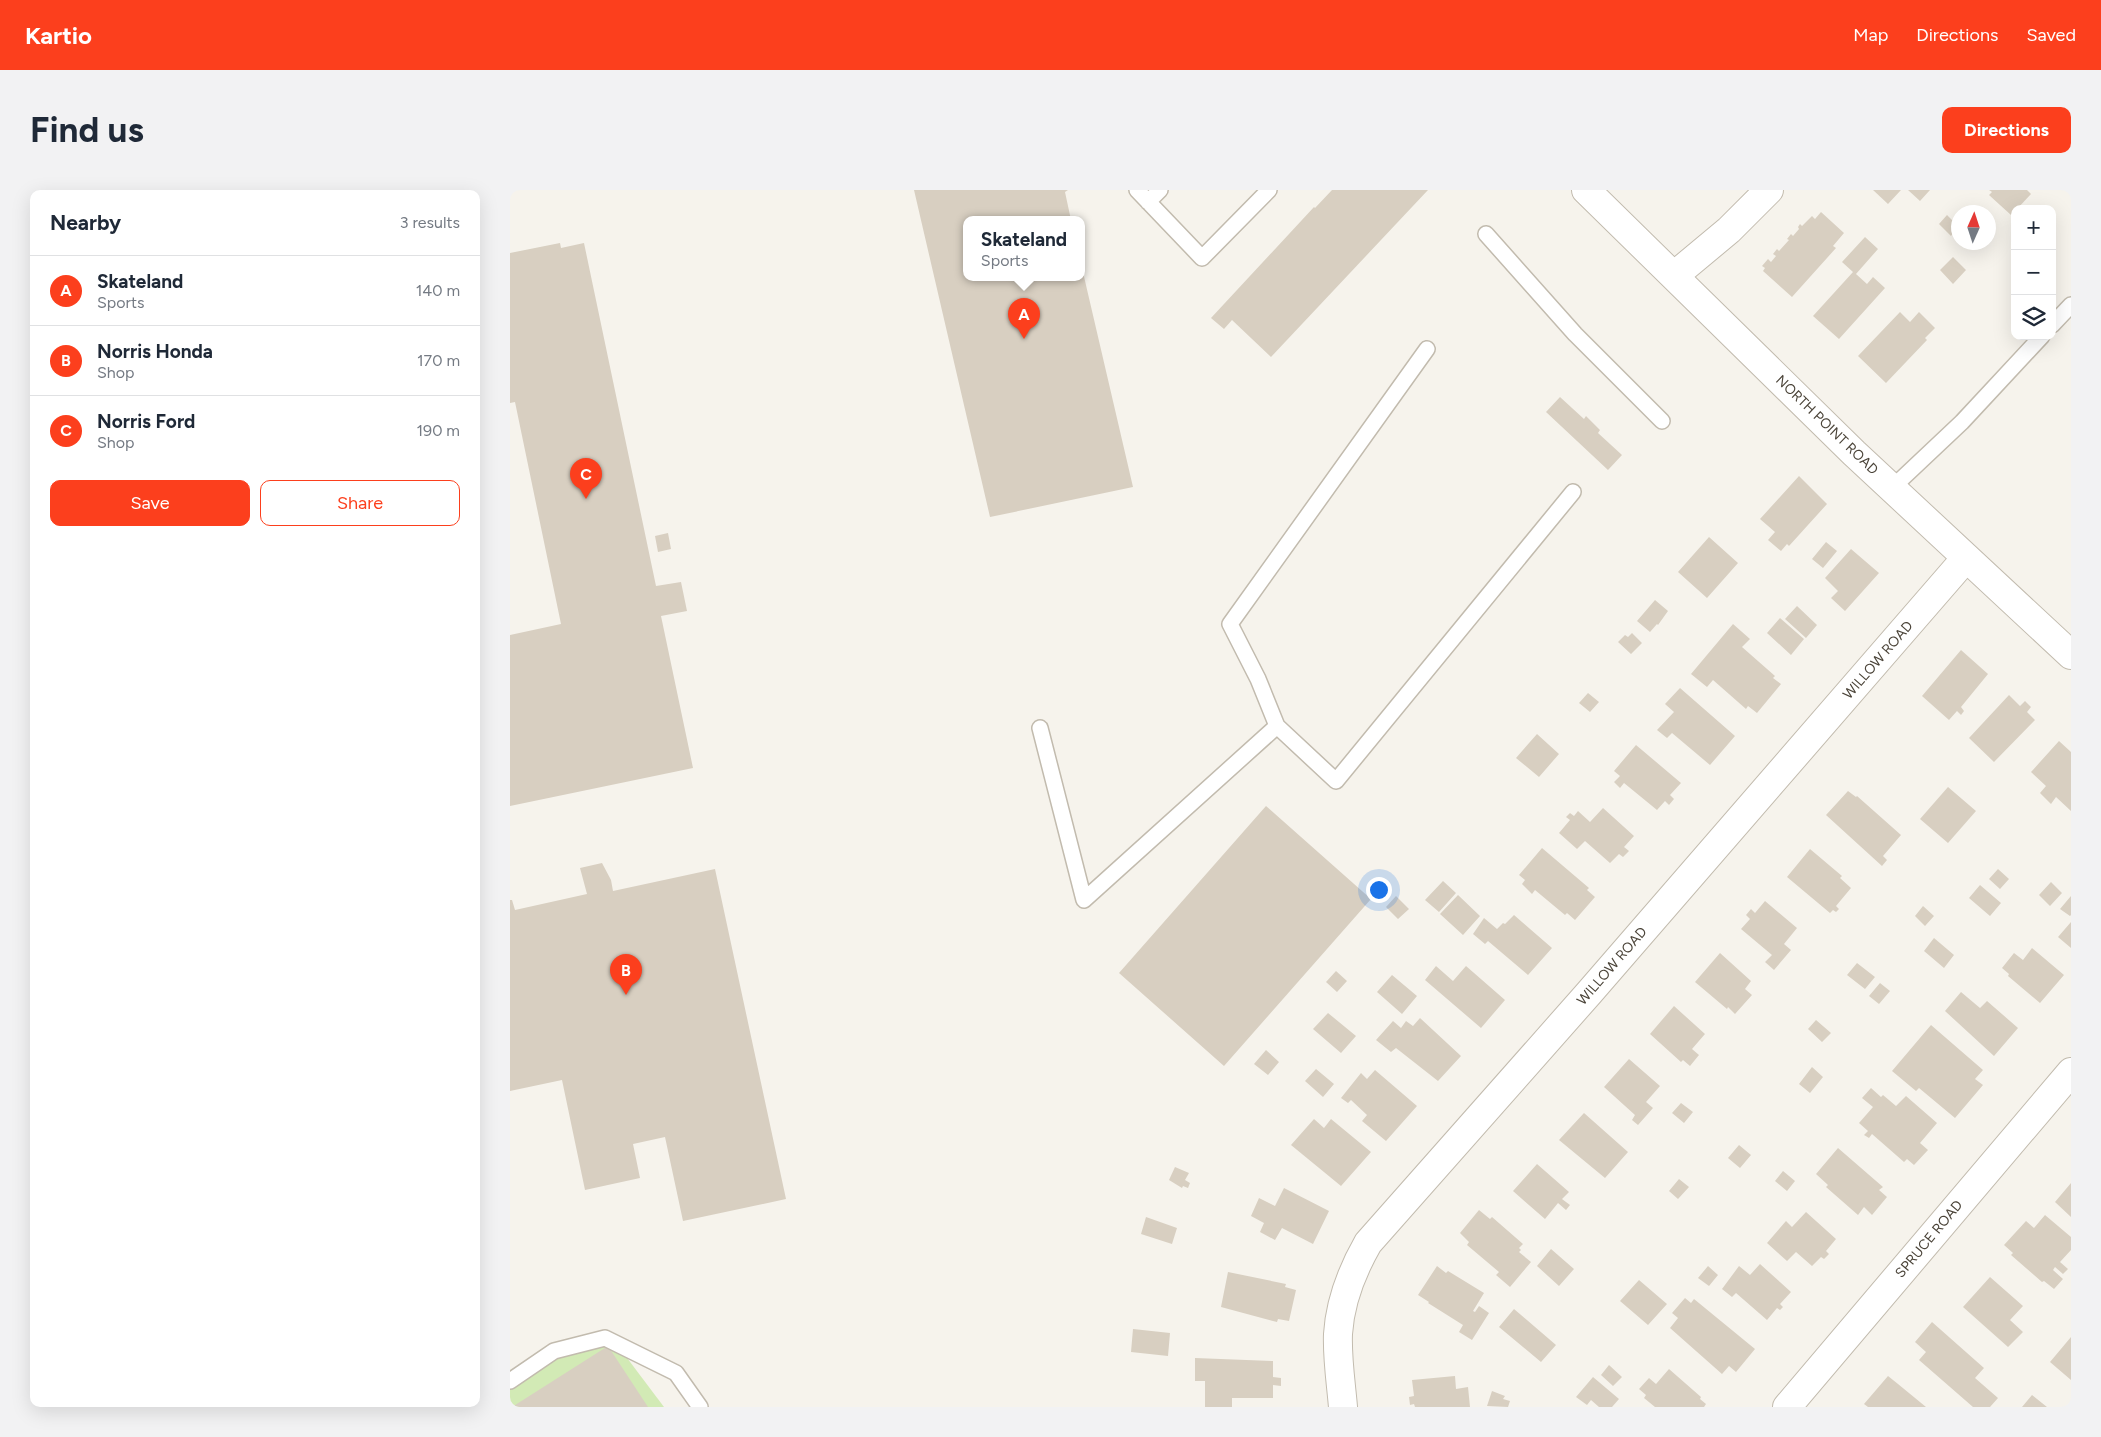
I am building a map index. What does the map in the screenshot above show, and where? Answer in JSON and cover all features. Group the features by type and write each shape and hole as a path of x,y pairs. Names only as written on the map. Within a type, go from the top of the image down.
{"street":[{"name":"NORTH POINT ROAD","path":"1586,190 1892,488 2071,656"},
{"path":"1675,275 1729,230 1769,190"},
{"name":"WILLOW ROAD","path":"1343,1407 1338,1333 1346,1293 1355,1265 1368,1243 1589,993 1966,558"},
{"name":"SPRUCE ROAD","path":"1787,1407 2071,1072"}],"lane":[{"path":"1137,190 1202,258 1269,190"},
{"path":"1148,202 1160,190"},
{"path":"1486,234 1575,334 1662,421"},
{"path":"2056,321 2071,305"},
{"path":"1892,488 1962,422 2038,340"},
{"path":"1427,349 1230,624 1258,679 1277,726 1336,782 1573,492"},
{"path":"1040,728 1084,900 1277,726"},
{"path":"510,1381 554,1351 605,1338 676,1373 700,1407"}],"green space":[{"path":"606,1330 664,1407 510,1407 510,1380"}],"building":[{"path":"914,190 1068,190 1065,192 1070,216 963,216 963,281 1085,281 1133,487 990,517"},
{"path":"1332,190 1428,190 1271,357 1232,320 1224,329 1211,318"},
{"path":"1873,190 1901,190 1888,204"},
{"path":"1908,190 1930,190 1920,201"},
{"path":"1989,190 2027,190 2031,194 2021,205 2011,205 2011,215 1989,195 1992,192"},
{"path":"1821,212 1844,233 1833,246 1836,248 1792,297 1763,271 1765,268 1762,266 1768,259 1771,262 1776,256 1773,254 1777,249 1779,251 1789,240 1787,239 1791,234 1793,236 1799,229 1800,224 1802,226 1812,216 1815,219"},
{"path":"1947,215 1951,219 1951,236 1939,224"},
{"path":"1865,237 1878,249 1856,274 1867,284 1873,277 1885,288 1839,339 1813,316 1853,272 1842,262"},
{"path":"560,243 561,248 584,243 656,586 681,582 687,611 661,616 693,768 510,806 510,635 561,624 515,402 510,403 510,253"},
{"path":"1953,257 1966,270 1953,284 1940,270"},
{"path":"1900,312 1910,322 1919,312 1935,328 1925,338 1927,340 1886,383 1858,356"},
{"path":"1560,397 1584,419 1586,416 1600,430 1598,433 1622,455 1608,470 1546,412"},
{"path":"1799,476 1827,504 1789,546 1787,544 1781,551 1768,540 1775,532 1760,519"},
{"path":"668,533 671,549 658,552 655,536"},
{"path":"1709,537 1738,563 1707,598 1678,572"},
{"path":"1826,542 1837,551 1823,568 1812,559"},
{"path":"1851,549 1879,573 1845,611 1831,598 1838,591 1825,578"},
{"path":"1655,600 1668,611 1658,625 1650,632 1637,621"},
{"path":"1797,606 1817,625 1806,638 1785,619"},
{"path":"1780,618 1804,639 1791,655 1767,633"},
{"path":"1733,624 1750,639 1742,647 1775,676 1773,678 1781,684 1757,713 1748,706 1746,709 1713,680 1707,687 1691,674"},
{"path":"1632,633 1642,643 1631,654 1618,642 1625,635 1628,637"},
{"path":"1961,650 1988,674 1961,707 1964,711 1961,715 1957,711 1949,720 1922,696"},
{"path":"1680,688 1735,736 1710,765 1672,733 1667,738 1657,730 1674,712 1665,704"},
{"path":"1588,693 1599,702 1590,712 1579,703"},
{"path":"2009,695 2020,706 2025,701 2031,707 2027,712 2035,720 1994,762 1969,738"},
{"path":"1537,734 1559,754 1539,777 1516,758"},
{"path":"2059,741 2071,752 2071,811 2056,797 2051,804 2040,793 2046,786 2031,772"},
{"path":"1636,745 1681,783 1670,795 1674,799 1669,805 1665,801 1657,810 1624,783 1620,788 1614,782 1620,776 1614,771"},
{"path":"1948,787 1976,811 1948,843 1920,819"},
{"path":"1848,791 1857,796 1901,835 1883,856 1887,860 1882,866 1826,815"},
{"path":"1266,806 1371,899 1224,1066 1119,973"},
{"path":"1603,808 1634,836 1624,847 1629,851 1623,857 1619,854 1610,863 1585,841 1577,849 1559,833 1570,820 1566,817 1570,813 1574,816 1578,811 1590,822"},
{"path":"1542,848 1589,888 1587,890 1595,897 1575,920 1567,913 1565,915 1535,890 1532,894 1522,884 1525,880 1519,875"},
{"path":"1810,849 1842,876 1840,878 1851,888 1836,906 1839,909 1836,912 1833,910 1830,913 1787,877"},
{"path":"602,863 611,880 613,891 715,869 786,1199 683,1221 665,1137 633,1144 640,1178 585,1190 562,1080 510,1091 510,900 512,900 515,910 587,894 580,868"},
{"path":"1998,869 2009,879 2000,889 1989,879"},
{"path":"1443,881 1456,893 1439,912 1425,900"},
{"path":"2051,882 2062,893 2050,906 2039,895"},
{"path":"1980,885 2001,903 1990,916 1969,898"},
{"path":"1458,895 1480,916 1463,935 1440,914"},
{"path":"1396,896 1409,909 1398,919 1386,907"},
{"path":"2071,896 2071,915 2070,916 2060,909"},
{"path":"1765,901 1797,928 1784,944 1791,950 1774,970 1765,962 1772,955 1741,929 1750,919 1746,915 1751,909 1755,913"},
{"path":"1923,906 1934,916 1925,926 1915,916"},
{"path":"1514,915 1552,948 1528,975 1488,941 1485,944 1473,934 1484,918 1497,929"},
{"path":"2071,922 2071,948 2058,937"},
{"path":"1934,938 1954,955 1944,968 1924,951"},
{"path":"2032,948 2064,975 2040,1003 2008,976 2009,974 2002,968 2014,953 2023,960"},
{"path":"1720,953 1751,981 1745,989 1752,995 1735,1014 1695,982"},
{"path":"1857,963 1875,977 1865,989 1847,975"},
{"path":"1436,966 1453,981 1466,966 1505,1000 1481,1028 1425,980"},
{"path":"1336,971 1347,981 1337,992 1326,982"},
{"path":"1392,975 1417,996 1402,1014 1377,992"},
{"path":"1880,983 1890,991 1879,1004 1869,996"},
{"path":"1961,992 1980,1008 1987,1001 2018,1028 1994,1056 1945,1011"},
{"path":"1674,1006 1705,1034 1692,1049 1699,1055 1690,1066 1683,1060 1681,1062 1650,1034"},
{"path":"1328,1013 1356,1036 1341,1053 1313,1029"},
{"path":"1420,1018 1461,1056 1438,1081 1396,1048 1391,1052 1376,1040 1393,1021 1401,1028 1406,1021 1413,1026"},
{"path":"1816,1020 1831,1033 1822,1042 1808,1029"},
{"path":"1931,1025 1983,1070 1975,1079 1983,1085 1955,1118 1919,1088 1916,1091 1892,1071"},
{"path":"1266,1050 1279,1062 1268,1075 1254,1064"},
{"path":"1629,1059 1660,1086 1646,1102 1653,1108 1638,1125 1632,1120 1635,1115 1604,1087"},
{"path":"1812,1067 1823,1077 1810,1093 1799,1084"},
{"path":"1316,1069 1334,1084 1323,1097 1305,1081"},
{"path":"1375,1070 1417,1106 1386,1141 1362,1121 1367,1115 1351,1100 1348,1103 1341,1098 1361,1073 1367,1079"},
{"path":"1871,1088 1896,1106 1906,1096 1937,1123 1920,1143 1928,1150 1914,1165 1907,1159 1904,1162 1872,1134 1869,1138 1864,1135 1868,1131 1859,1123 1873,1107 1862,1098"},
{"path":"1681,1103 1693,1112 1684,1123 1672,1113"},
{"path":"1584,1113 1628,1152 1605,1178 1559,1140"},
{"path":"1314,1119 1324,1128 1331,1119 1371,1152 1341,1186 1291,1145"},
{"path":"1739,1145 1751,1155 1740,1168 1728,1158"},
{"path":"1838,1148 1883,1187 1879,1190 1887,1197 1872,1215 1864,1207 1858,1215 1826,1187 1828,1185 1816,1174"},
{"path":"1537,1164 1569,1192 1562,1199 1570,1205 1566,1210 1558,1203 1545,1219 1513,1191"},
{"path":"1175,1167 1189,1173 1185,1180 1190,1183 1188,1188 1183,1186 1182,1188 1169,1180"},
{"path":"1783,1171 1795,1181 1787,1191 1775,1181"},
{"path":"1679,1179 1689,1187 1678,1199 1669,1191"},
{"path":"2071,1183 2071,1217 2055,1202"},
{"path":"1284,1188 1329,1211 1313,1244 1282,1228 1275,1240 1260,1232 1264,1223 1251,1216 1259,1198 1275,1206"},
{"path":"1479,1210 1490,1219 1492,1217 1523,1244 1519,1248 1521,1250 1519,1252 1531,1262 1510,1287 1496,1275 1499,1272 1467,1245 1469,1242 1460,1233"},
{"path":"1806,1212 1836,1239 1826,1251 1829,1254 1824,1259 1821,1257 1812,1266 1796,1252 1787,1261 1767,1243 1786,1221 1792,1227"},
{"path":"2045,1215 2071,1237 2071,1250 2060,1262 2068,1269 2063,1274 2055,1267 2053,1270 2063,1279 2054,1289 2044,1281 2042,1282 2011,1255 2013,1253 2004,1245 2026,1221 2034,1228"},
{"path":"1146,1217 1177,1228 1172,1244 1141,1234"},
{"path":"1551,1249 1574,1269 1559,1286 1537,1266"},
{"path":"1760,1264 1791,1292 1780,1304 1783,1307 1780,1310 1777,1308 1767,1320 1736,1293 1732,1297 1722,1289 1739,1266 1750,1275"},
{"path":"1437,1266 1446,1273 1448,1271 1484,1293 1473,1311 1475,1312 1479,1306 1489,1313 1472,1340 1459,1332 1463,1325 1418,1295"},
{"path":"1708,1266 1718,1275 1709,1286 1698,1278"},
{"path":"1228,1272 1286,1284 1285,1287 1296,1290 1289,1321 1278,1319 1277,1322 1221,1307"},
{"path":"1990,1277 2023,1306 2010,1320 2023,1332 2008,1347 1963,1307"},
{"path":"1639,1280 1667,1304 1648,1325 1620,1301"},
{"path":"1685,1298 1691,1303 1694,1299 1755,1349 1736,1372 1729,1366 1722,1374 1670,1328 1678,1318 1672,1313"},
{"path":"1514,1309 1556,1345 1541,1362 1499,1327"},
{"path":"1932,1322 1984,1368 1975,1378 1998,1398 1990,1407 1973,1407 1919,1360 1926,1352 1915,1342"},
{"path":"1133,1329 1170,1333 1168,1356 1131,1352"},
{"path":"2071,1337 2071,1380 2050,1362"},
{"path":"608,1346 648,1407 512,1407"},
{"path":"1195,1358 1273,1361 1273,1377 1281,1378 1281,1386 1273,1385 1273,1398 1232,1398 1232,1407 1205,1407 1205,1381 1195,1381"},
{"path":"1609,1365 1622,1377 1613,1386 1601,1375"},
{"path":"1669,1369 1701,1397 1700,1399 1706,1404 1704,1407 1655,1407 1644,1398 1646,1395 1639,1389 1649,1378 1656,1384"},
{"path":"1455,1376 1456,1389 1468,1387 1470,1407 1415,1407 1414,1404 1410,1405 1409,1397 1414,1396 1412,1380"},
{"path":"1888,1376 1926,1407 1868,1407 1864,1404"},
{"path":"1593,1377 1619,1399 1612,1407 1599,1407 1591,1400 1587,1405 1576,1397"},
{"path":"1492,1391 1505,1396 1503,1399 1510,1401 1508,1407 1487,1406"},
{"path":"2032,1395 2047,1407 2022,1407"}],"place":[{"name":"Skateland","path":"1024,339"},
{"name":"Norris Ford","path":"586,499"},
{"name":"Norris Honda","path":"626,995"}]}
